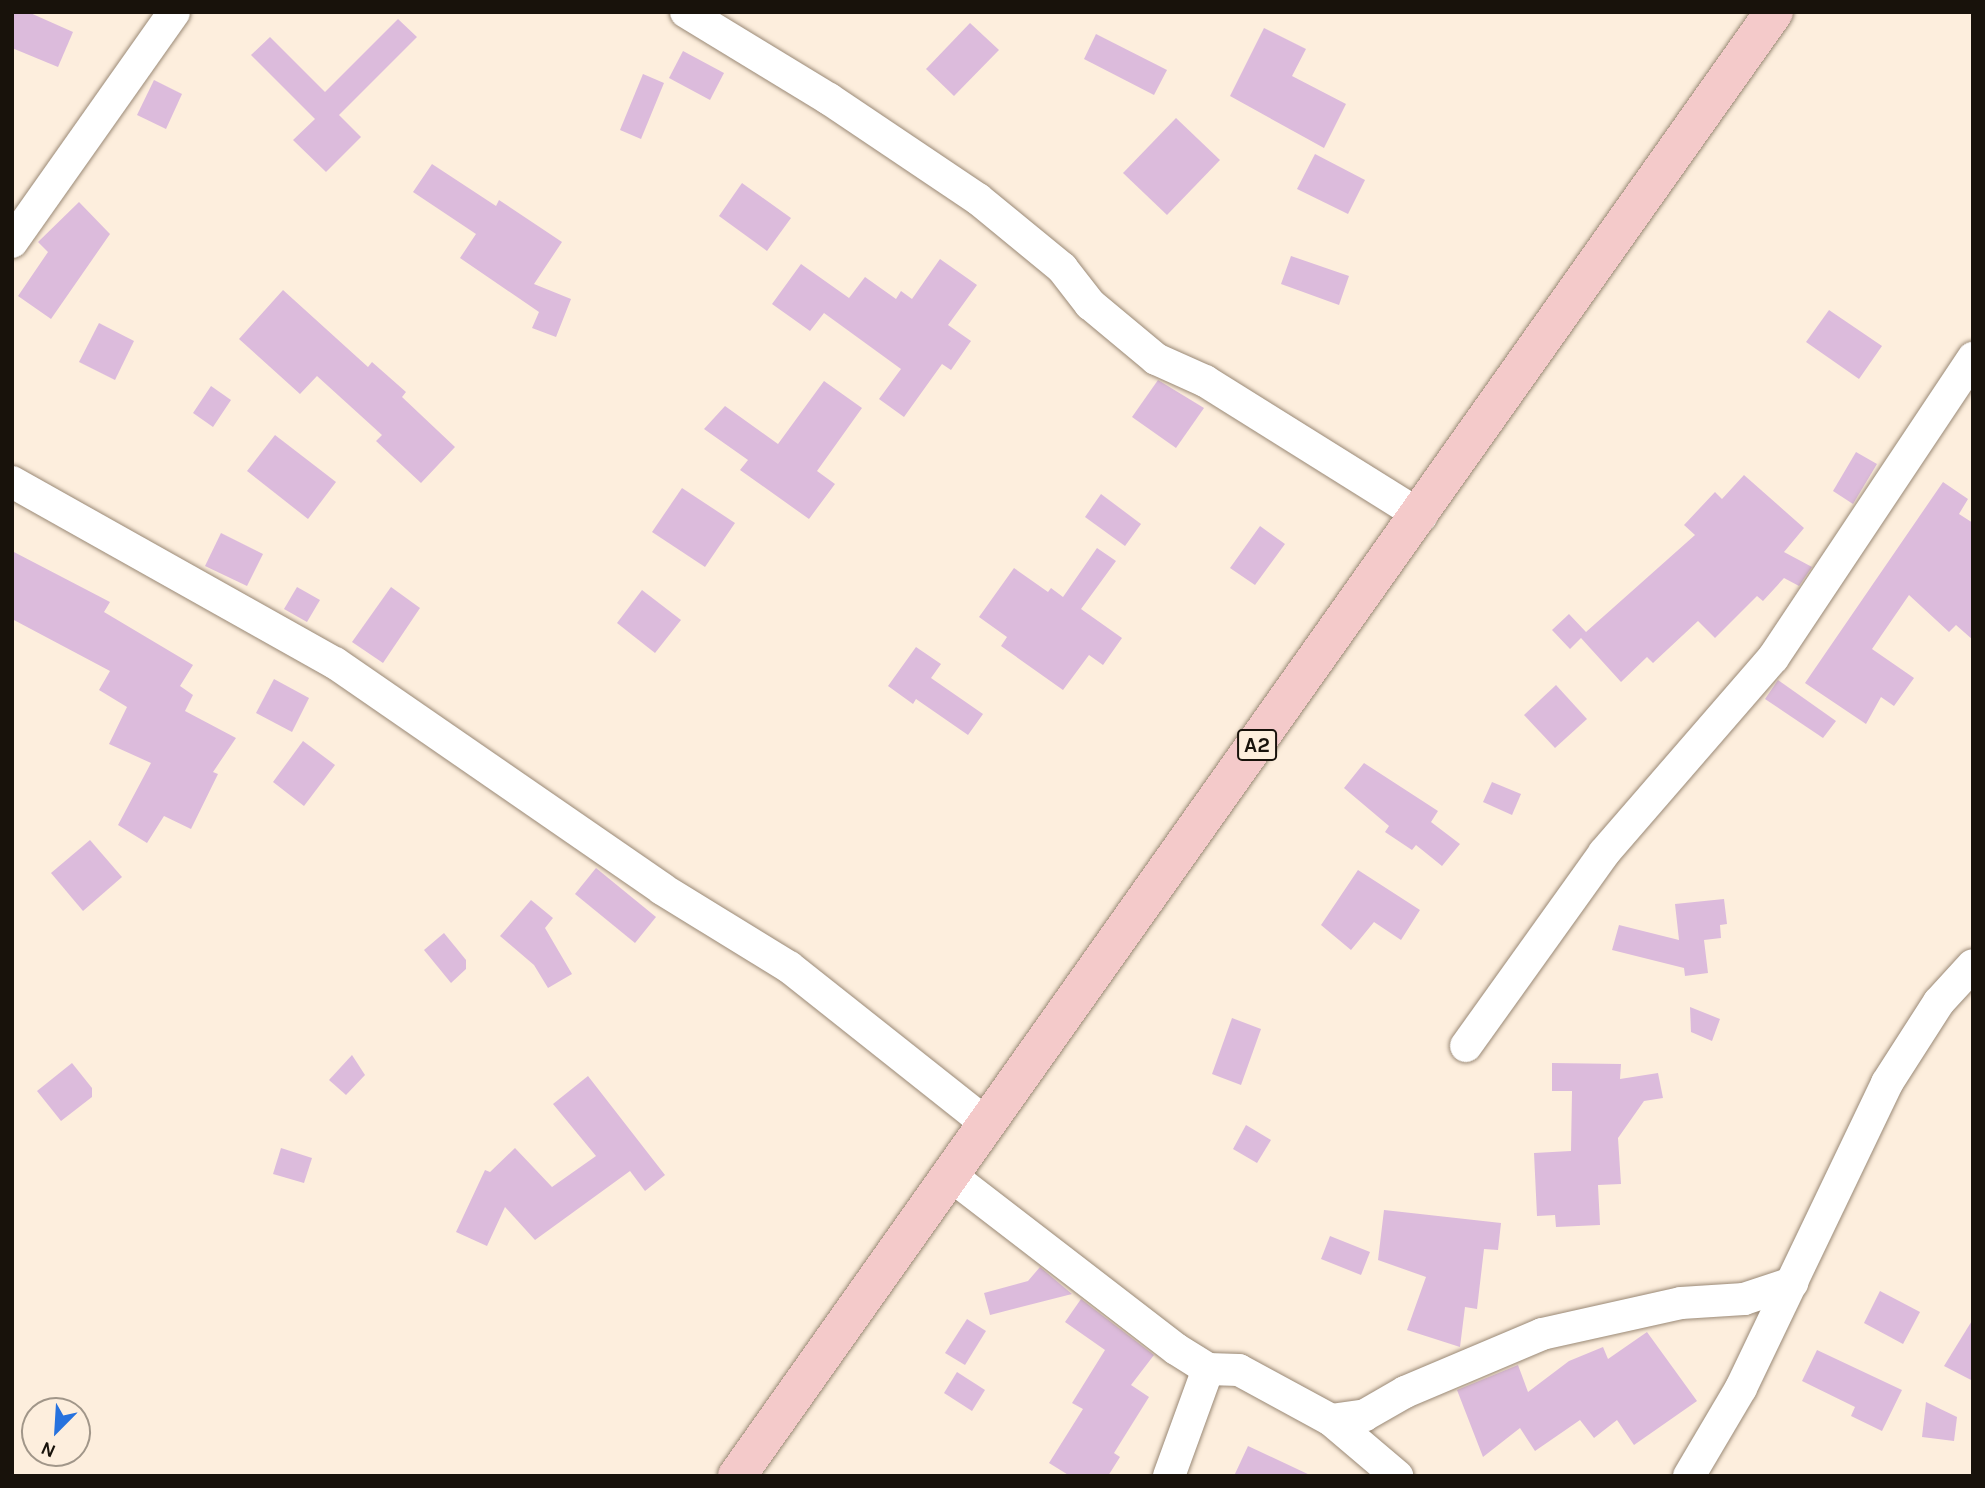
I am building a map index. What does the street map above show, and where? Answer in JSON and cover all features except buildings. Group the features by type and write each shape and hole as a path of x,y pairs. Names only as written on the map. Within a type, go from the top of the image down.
{"highway":[{"name":"A2","path":"737,1476 1421,516 1774,12"}],"street":[{"path":"12,243 174,12"},
{"path":"686,12 829,99 978,199 1062,268 1090,304 1156,359 1205,381 1421,516"},
{"path":"1466,1046 1604,853 1773,658 1973,358"},
{"path":"12,482 255,616 356,677 691,909 789,967 986,1123"},
{"path":"1689,1476 1741,1388 1887,1083 1939,1002 1973,965"},
{"path":"950,1175 1128,1315 1208,1369 1239,1370 1331,1420 1397,1476"},
{"path":"1331,1420 1365,1415 1405,1392 1542,1334 1681,1303 1744,1299 1792,1283"},
{"path":"1169,1476 1208,1369"}]}
